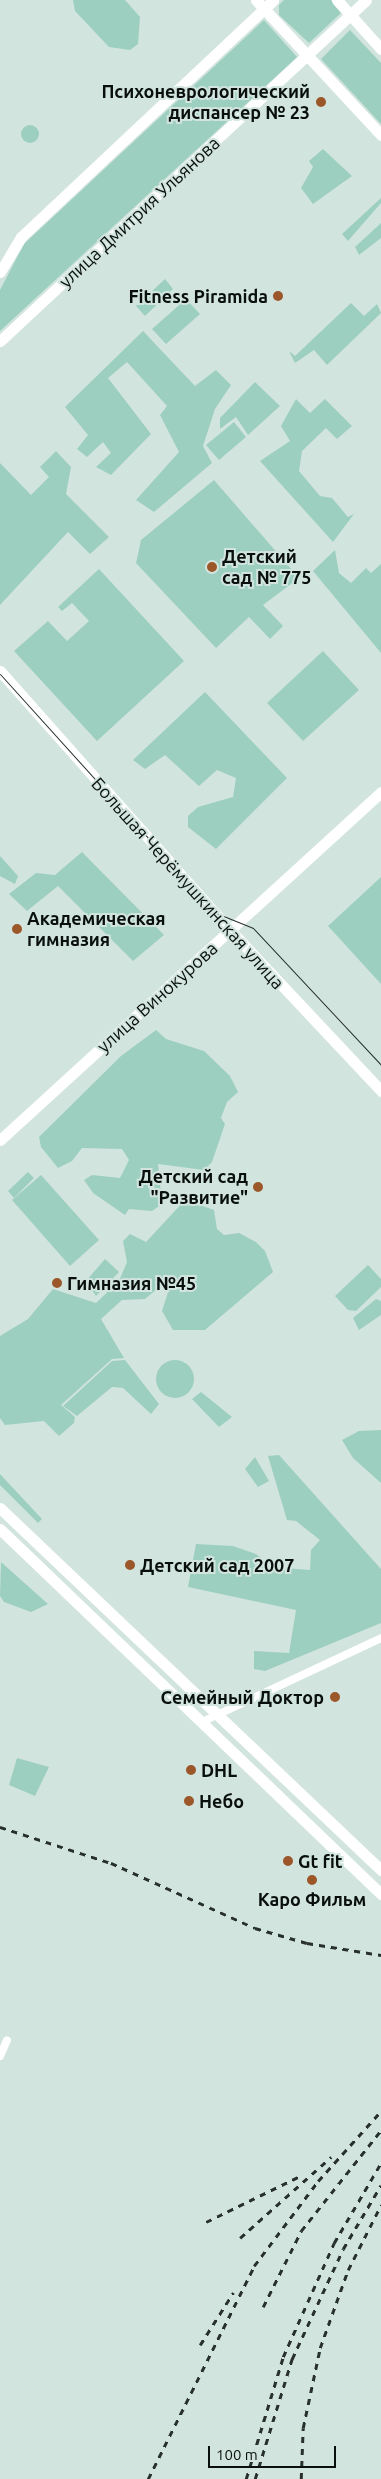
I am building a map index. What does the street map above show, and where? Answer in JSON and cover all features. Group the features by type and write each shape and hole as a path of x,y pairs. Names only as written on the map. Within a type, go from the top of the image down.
{"main road":[{"path":"0,272 21,237 260,4 273,0"},
{"path":"337,0 381,48"},
{"name":"улица Дмитрия Ульянова","path":"0,341 366,0"},
{"path":"260,4 308,54 381,136"},
{"name":"Большая Черёмушкинская улица","path":"0,671 230,930 381,1091"},
{"name":"улица Винокурова","path":"0,1140 381,792"},
{"path":"0,1508 381,1870"},
{"path":"0,1529 381,1894"}],"street":[{"path":"202,1722 381,1638"},
{"path":"294,1812 294,1799 306,1799"},
{"path":"0,2056 7,2040"}],"green space":[{"path":"73,0 125,0 140,17 138,44 130,50 109,47 75,11"},
{"path":"284,0 331,0 341,13 309,43 279,15 279,5"},
{"path":"264,20 297,57 0,331 0,290 24,244"},
{"path":"350,30 381,63 381,124 321,59"},
{"path":"30,125 38,130 39,134 34,142 30,143 22,138 21,134 26,126"},
{"path":"323,149 352,176 313,204 301,188 313,167 309,161"},
{"path":"381,198 381,203 348,241 342,234"},
{"path":"381,223 381,238 359,255 355,247"},
{"path":"165,279 173,289 145,316 136,306"},
{"path":"186,299 200,314 166,344 152,329"},
{"path":"351,303 364,316 377,304 381,313 327,365 314,350 295,363 289,351 295,356"},
{"path":"143,331 195,386 216,370 231,385 215,409 203,446 212,463 154,512 136,500 179,452 160,415 167,406 127,362 108,378 151,434 111,475 96,467 111,453 103,442 87,457 77,449 88,435 65,407"},
{"path":"255,382 280,406 248,435 236,417 220,429 220,418"},
{"path":"296,399 310,413 325,399 352,426 337,439 326,428 302,451 299,471 320,496 332,498 348,517 354,514 333,542 260,461 290,441 281,426"},
{"path":"234,422 246,437 219,460 206,445"},
{"path":"56,451 71,467 66,494 109,537 90,554 68,532 0,605 0,463 31,495 49,477 40,467"},
{"name":"Детский сад № 775","path":"214,480 299,578 263,605 283,626 270,639 249,617 216,648 136,563 141,540"},
{"path":"335,550 339,573 351,583 366,568 371,573 381,564 381,653 313,571"},
{"path":"99,569 184,661 97,741 14,651 48,621 67,641 89,621 72,603 62,611 58,607"},
{"path":"323,651 359,690 303,741 267,703"},
{"path":"205,692 287,778 216,849 188,827 188,816 198,807 233,797 236,778 217,770 199,786 165,755 145,769 133,760"},
{"path":"82,852 164,935 133,961 58,886 27,911 9,894 36,873 55,875"},
{"path":"0,856 18,876 15,884 0,876"},
{"path":"381,877 381,984 328,926"},
{"path":"156,1030 166,1039 204,1051 230,1076 238,1092 227,1102 221,1118 225,1124 212,1162 204,1170 158,1164 162,1204 152,1211 129,1209 125,1215 93,1193 84,1180 92,1175 120,1178 129,1160 122,1149 82,1148 72,1161 58,1168 41,1147 39,1137 121,1056"},
{"path":"28,1172 34,1178 14,1198 8,1191"},
{"path":"41,1175 99,1240 70,1266 12,1200"},
{"path":"185,1200 214,1210 217,1229 224,1235 239,1233 256,1242 265,1251 273,1272 205,1330 173,1330 162,1311 169,1289 163,1284 145,1299 122,1300 101,1319 124,1358 112,1359 61,1405 75,1417 74,1423 59,1436 44,1421 5,1425 0,1418 0,1336 28,1319 53,1289 96,1303 119,1281 127,1262 123,1241 130,1234 146,1242"},
{"path":"105,1259 119,1272 96,1296 86,1281"},
{"path":"368,1265 381,1279 381,1287 356,1311 348,1310 335,1296"},
{"path":"376,1299 381,1301 381,1315 359,1330 353,1318"},
{"path":"125,1360 159,1404 151,1414 123,1388 112,1387 77,1416 63,1406 112,1361"},
{"path":"175,1360 188,1366 194,1379 188,1392 175,1398 162,1392 156,1379 162,1366"},
{"path":"201,1392 232,1417 219,1427 192,1399"},
{"path":"381,1430 381,1483 353,1458 342,1440 359,1431"},
{"path":"279,1455 381,1569 381,1623 265,1671 254,1669 254,1651 289,1653 296,1610 188,1587 196,1544 233,1546 256,1554 272,1567 310,1570 311,1550 320,1540 296,1521 287,1520 268,1456"},
{"path":"255,1457 269,1481 258,1487 245,1469"},
{"path":"0,1474 42,1519 38,1523 0,1485"},
{"path":"1,1562 48,1604 31,1612 4,1602 0,1596"},
{"path":"17,1758 49,1767 35,1796 9,1785"}],"tram line":[{"path":"0,674 216,913 253,928 381,1065"}],"railway":[{"path":"0,1827 111,1863 255,1928 307,1943 381,1955"},
{"path":"148,2479 254,2266 318,2181 381,2111"},
{"path":"263,2307 301,2231 381,2130"},
{"path":"240,2238 331,2157"},
{"path":"246,2479 283,2357 334,2243 381,2163"},
{"path":"206,2222 300,2176"},
{"path":"255,2479 292,2359 343,2249 381,2185"},
{"path":"301,2479 303,2428 320,2348 348,2270 381,2205"},
{"path":"200,2345 233,2293"}],"place":[{"name":"Психоневрологический диспансер № 23","path":"321,102"},
{"name":"Fitness Piramida","path":"278,296"},
{"name":"Детский сад № 775","path":"212,567"},
{"name":"Академическая гимназия","path":"17,929"},
{"name":"Детский сад \"Развитие\"","path":"258,1187"},
{"name":"Гимназия №45","path":"57,1283"},
{"name":"Детский сад 2007","path":"130,1565"},
{"name":"Семейный Доктор","path":"335,1697"},
{"name":"DHL","path":"191,1770"},
{"name":"Небо","path":"189,1801"},
{"name":"Gt fit","path":"288,1861"},
{"name":"Каро Фильм","path":"312,1880"}]}
